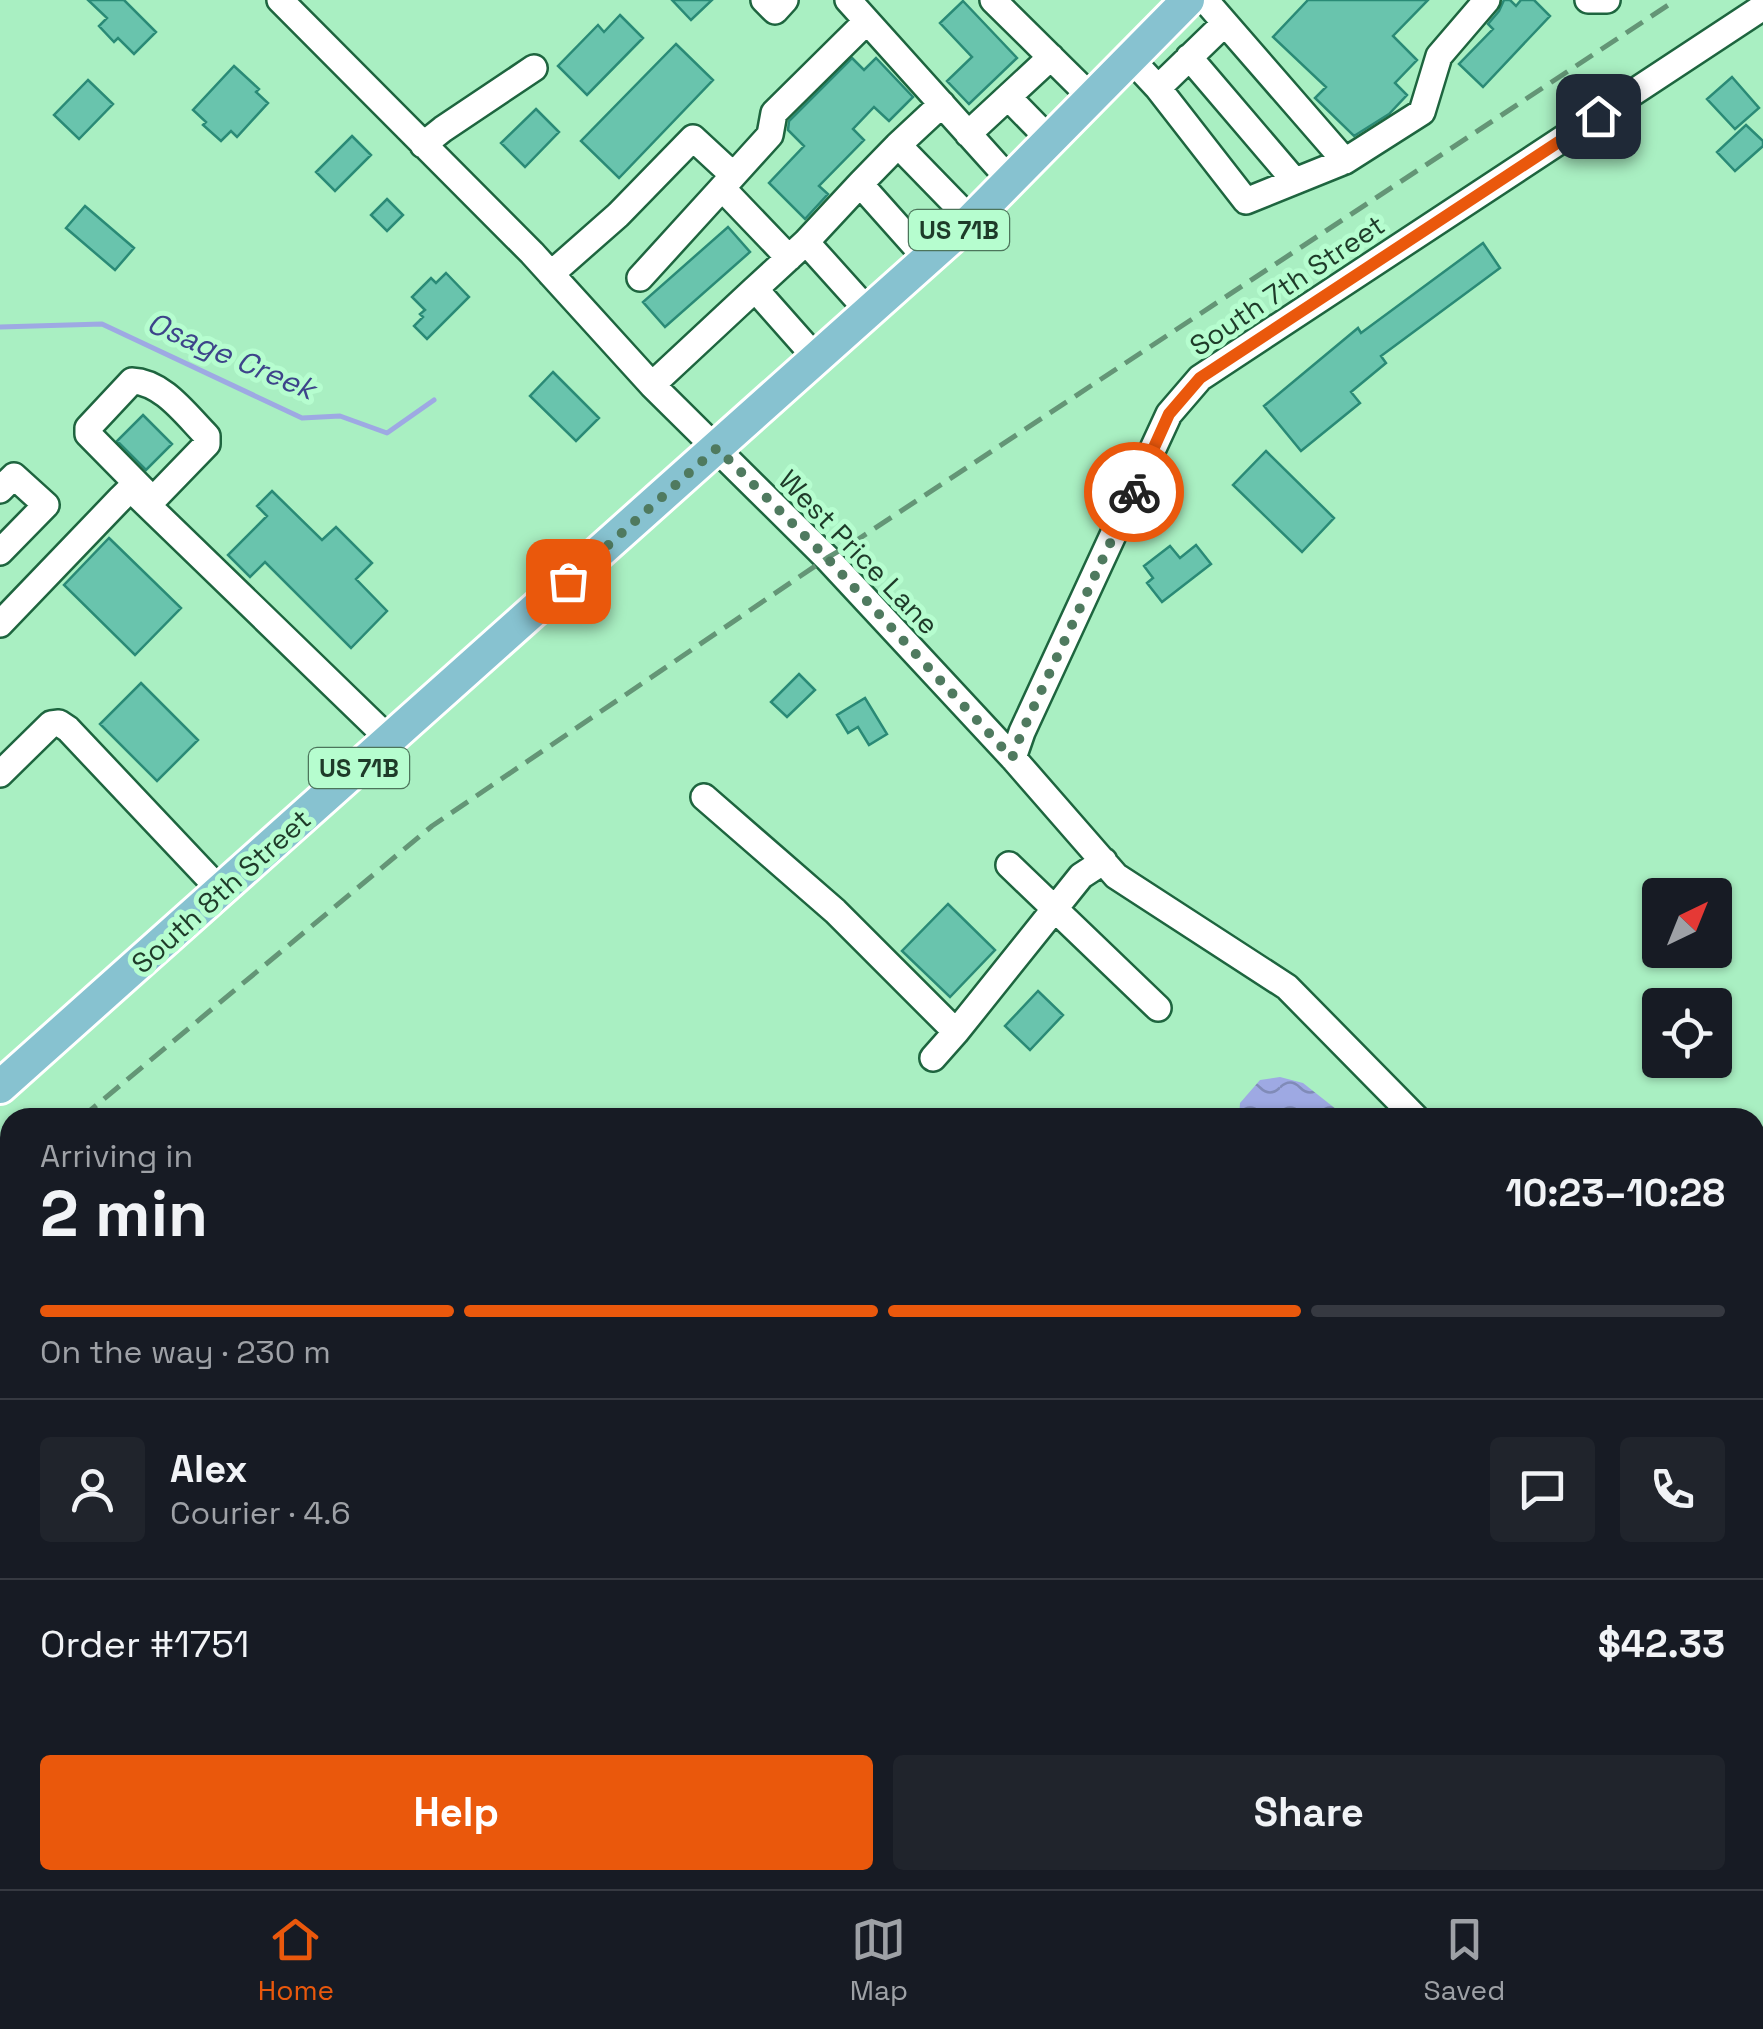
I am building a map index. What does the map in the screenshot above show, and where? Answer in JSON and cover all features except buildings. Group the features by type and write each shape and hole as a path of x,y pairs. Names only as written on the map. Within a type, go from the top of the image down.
{"main road":[{"name":"South 8th Street","path":"0,1087 971,220 1188,0"}],"street":[{"name":"West Price Lane","path":"280,0 551,274 652,385 827,558 1116,876 1287,986 1406,1108"},
{"path":"764,0 775,11 786,0"},
{"path":"848,0 1010,180"},
{"path":"993,0 1092,98"},
{"path":"1204,0 1346,161"},
{"path":"1130,58 1246,201 1346,161 1422,112 1439,56 1486,0"},
{"path":"1588,0 1607,0"},
{"name":"South 7th Street","path":"1012,758 1169,414 1200,378 1763,7"},
{"path":"640,278 770,134 774,113 867,21"},
{"path":"1158,88 1224,23"},
{"path":"968,134 1051,57"},
{"path":"1189,58 1294,180"},
{"path":"423,145 534,68"},
{"path":"1008,96 1050,140"},
{"path":"652,385 797,250 942,104"},
{"path":"551,274 618,215 693,138 728,182 868,312"},
{"path":"898,145 971,220"},
{"path":"860,184 926,258"},
{"path":"755,289 817,359"},
{"path":"150,502 208,440 157,388 132,380 88,428 88,434 150,502 390,740"},
{"path":"0,490 14,476 46,505 0,552"},
{"path":"0,624 127,492 150,502"},
{"path":"0,774 51,724 59,723 68,728 221,891"},
{"path":"704,798 834,911 956,1032"},
{"path":"932,1058 1081,876 1104,862"},
{"path":"1009,864 1158,1008"}],"water":[{"path":"1280,1077 1303,1083 1335,1108 1240,1108 1260,1080"}],"waterway":[{"name":"Osage Creek","path":"0,327 102,324 302,418 340,416 387,433 434,400"}],"railway":[{"path":"93,1108 432,826 827,558 1676,0"}],"way so far":[{"path":"568,581 717,448 827,558 1012,758 1134,492"}],"route":[{"path":"1134,492 1169,414 1200,378 1598,116"}]}
